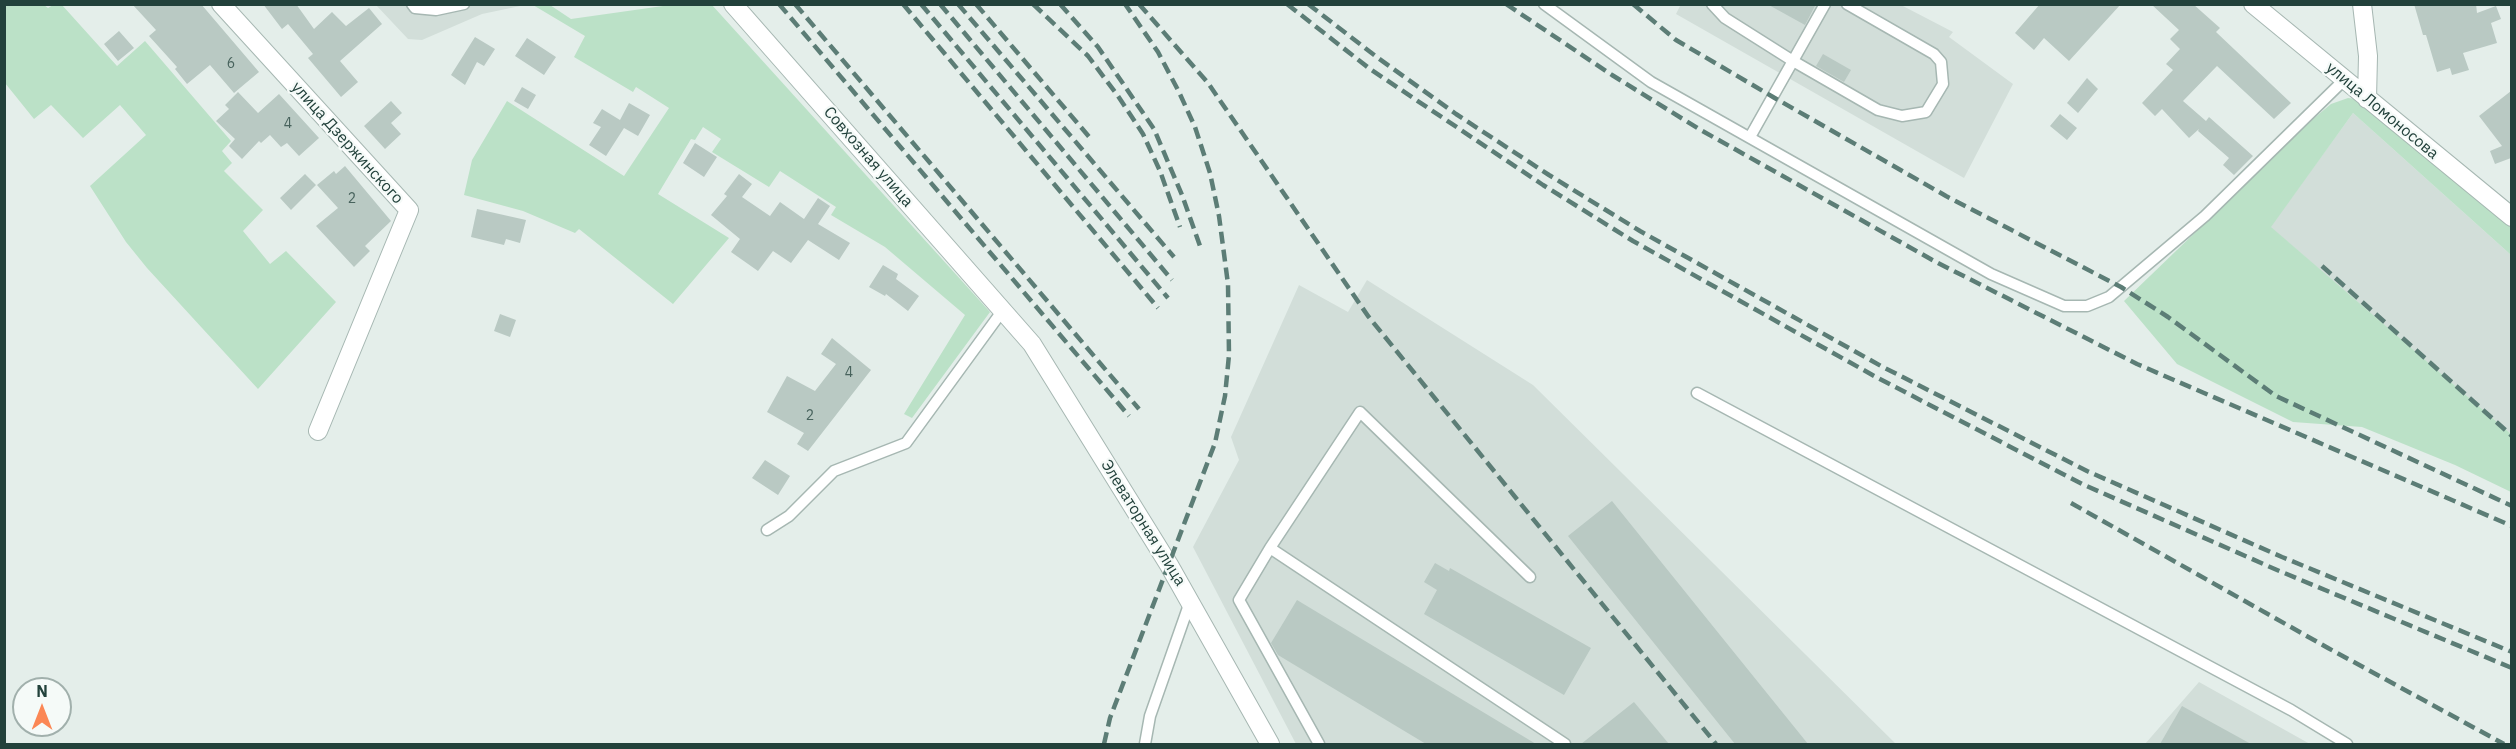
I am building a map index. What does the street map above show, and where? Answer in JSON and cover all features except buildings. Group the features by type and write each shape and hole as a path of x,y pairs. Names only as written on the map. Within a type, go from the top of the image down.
{"street":[{"name":"улица Дзержинского","path":"221,4 409,210 318,432"},
{"name":"Совхозная улица","path":"733,4 1003,310"},
{"name":"улица Ломоносова","path":"2253,4 2511,217"},
{"path":"2362,4 2368,56 2367,99"},
{"name":"Элеваторная улица","path":"1003,310 1032,344 1190,600 1270,744"}],"lane":[{"path":"412,4 415,8 436,10 464,4"},
{"path":"1544,4 1651,82 1991,274 2064,306 2079,307 2109,297 2205,216 2344,80"},
{"path":"1712,4 1725,18 1793,62 1878,110 1902,116 1926,112 1943,84 1941,62 1934,54 1846,4"},
{"path":"1750,137 1825,4"},
{"path":"767,530 789,516 834,471 906,443 1003,310"},
{"path":"1697,393 2292,710 2347,744"},
{"path":"1319,744 1239,600 1270,548 1360,412 1530,578"},
{"path":"1270,548 1566,744"},
{"path":"1145,744 1150,716 1190,600"}],"shaded area":[{"path":"1681,4 1901,5 1953,32 1949,37 2013,84 1964,178 1676,14"},
{"path":"376,5 525,5 482,14 422,40 408,39"},
{"path":"2353,113 2511,255 2511,434 2270,227"},
{"path":"1367,280 1533,385 1896,744 1296,744 1193,547 1239,460 1231,437 1299,285 1348,312"},
{"path":"2199,682 2310,744 2145,744"}],"green space":[{"path":"4,5 44,5 48,8 53,5 62,5 117,66 145,41 231,141 222,151 232,163 224,171 263,210 243,231 270,264 286,251 336,302 258,389 147,268 126,242 90,186 146,135 120,105 83,138 51,105 34,119 5,83"},
{"path":"533,5 550,5 571,19 670,5 712,5 990,312 912,418 904,414 965,315 885,247 831,215 836,207 780,171 769,187 712,152 721,139 703,127 695,140 691,139 658,194 729,238 673,304 579,229 575,233 523,211 464,195 472,160 507,101 624,176 669,108 636,87 633,92 574,57 585,36"},
{"path":"2348,98 2356,99 2375,111 2511,227 2511,255 2353,113 2271,227 2511,434 2511,492 2455,465 2362,427 2293,422 2177,364 2124,301 2313,119 2331,104"}],"railway":[{"path":"779,4 1129,416"},
{"path":"795,4 1139,409"},
{"path":"903,4 1158,308"},
{"path":"921,4 1168,298"},
{"path":"940,4 1172,280"},
{"path":"958,4 1174,257"},
{"path":"976,4 1091,139"},
{"path":"1033,4 1088,56 1118,96 1143,134 1160,171 1180,227"},
{"path":"1060,4 1098,47 1154,129 1182,195 1200,246"},
{"path":"1104,744 1110,718 1215,443 1225,396 1229,355 1228,284 1219,216 1210,173 1195,127 1179,92 1158,52 1125,4"},
{"path":"1139,4 1208,83 1368,316 1716,744"},
{"path":"1287,4 1370,69 1543,185 1633,241 1876,377 2082,484 2277,570 2512,668"},
{"path":"1308,4 1456,114 1549,175 1640,231 1881,366 2087,471 2282,557 2512,652"},
{"path":"1506,4 1612,75 1699,129 1936,262 2137,364 2512,526"},
{"path":"1633,4 1676,40 1773,97 1946,196 2121,287 2168,317 2276,396 2512,506"},
{"path":"2322,266 2512,436"},
{"path":"2071,503 2504,744"}]}
